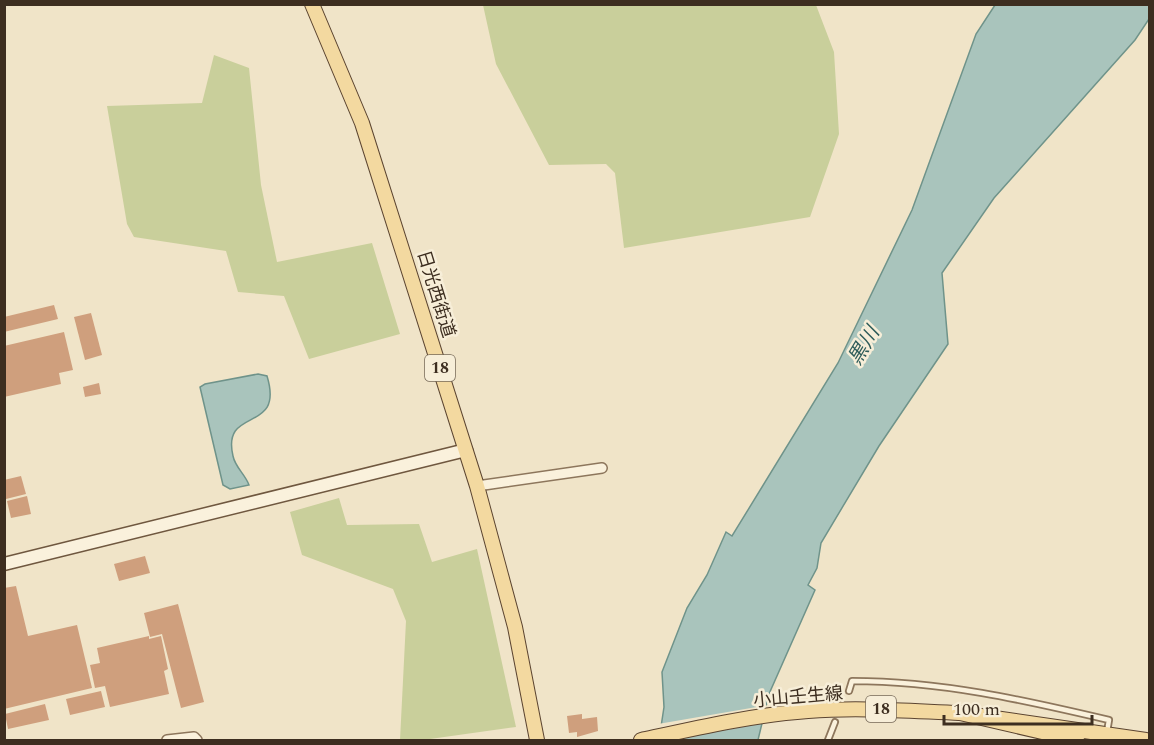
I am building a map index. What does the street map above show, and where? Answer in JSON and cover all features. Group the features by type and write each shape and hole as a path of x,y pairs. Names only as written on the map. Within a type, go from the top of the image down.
{"main road":[{"name":"日光西街道","path":"312,4 362,123 477,486 500,566 536,725 537,741"},
{"name":"小山壬生線","path":"641,741 714,725 801,712 886,709 960,713 1107,737 1146,741"},
{"name":"小山壬生線","path":"960,713 1077,741"},
{"path":"536,725 546,741"}],"street":[{"path":"4,564 466,450"},
{"path":"477,486 602,468"},
{"path":"167,741 194,737 197,741"}],"lane":[{"path":"849,691 852,681 899,681 969,690 1109,720 1107,737"},
{"path":"828,741 835,722"}],"green space":[{"path":"483,5 816,5 834,52 839,134 810,217 624,248 615,173 606,164 549,165 496,64"},
{"path":"214,55 249,68 261,185 277,262 372,243 400,334 309,359 284,296 238,292 226,251 134,237 127,224 107,106 202,103"},
{"path":"339,498 347,525 419,524 432,562 477,549 516,727 423,740 400,740 406,621 393,589 302,555 290,512"}],"water":[{"name":"黒川","path":"995,5 1149,5 1149,19 1135,40 994,198 942,273 948,344 879,446 821,543 817,568 808,585 815,590 769,694 758,740 659,740 664,707 662,672 687,608 707,575 726,532 732,536 838,363 912,210 976,34"},
{"path":"258,374 267,376 270,394 268,406 261,414 236,430 232,440 234,460 249,485 230,489 223,485 200,387 205,384"}],"pier":[{"path":"769,705 764,723 671,740 656,740 658,724"}],"building":[{"path":"54,305 58,319 4,332 4,317"},
{"path":"91,313 102,355 85,360 74,317"},
{"path":"64,332 73,370 59,373 61,384 4,397 4,346"},
{"path":"99,383 101,394 85,397 83,387"},
{"path":"21,476 26,494 6,499 4,480"},
{"path":"27,496 31,514 11,518 7,501"},
{"path":"145,556 150,573 119,581 114,564"},
{"path":"16,586 28,636 77,625 92,688 4,709 4,588"},
{"path":"178,604 204,702 181,708 162,634 150,637 144,613"},
{"path":"149,636 149,639 161,636 168,669 164,671 169,694 110,707 105,686 95,688 90,665 100,663 97,648"},
{"path":"101,691 105,707 70,715 66,699"},
{"path":"45,704 49,720 8,729 5,714"},
{"path":"582,714 582,719 597,717 598,731 577,737 577,732 569,733 567,716"}]}
